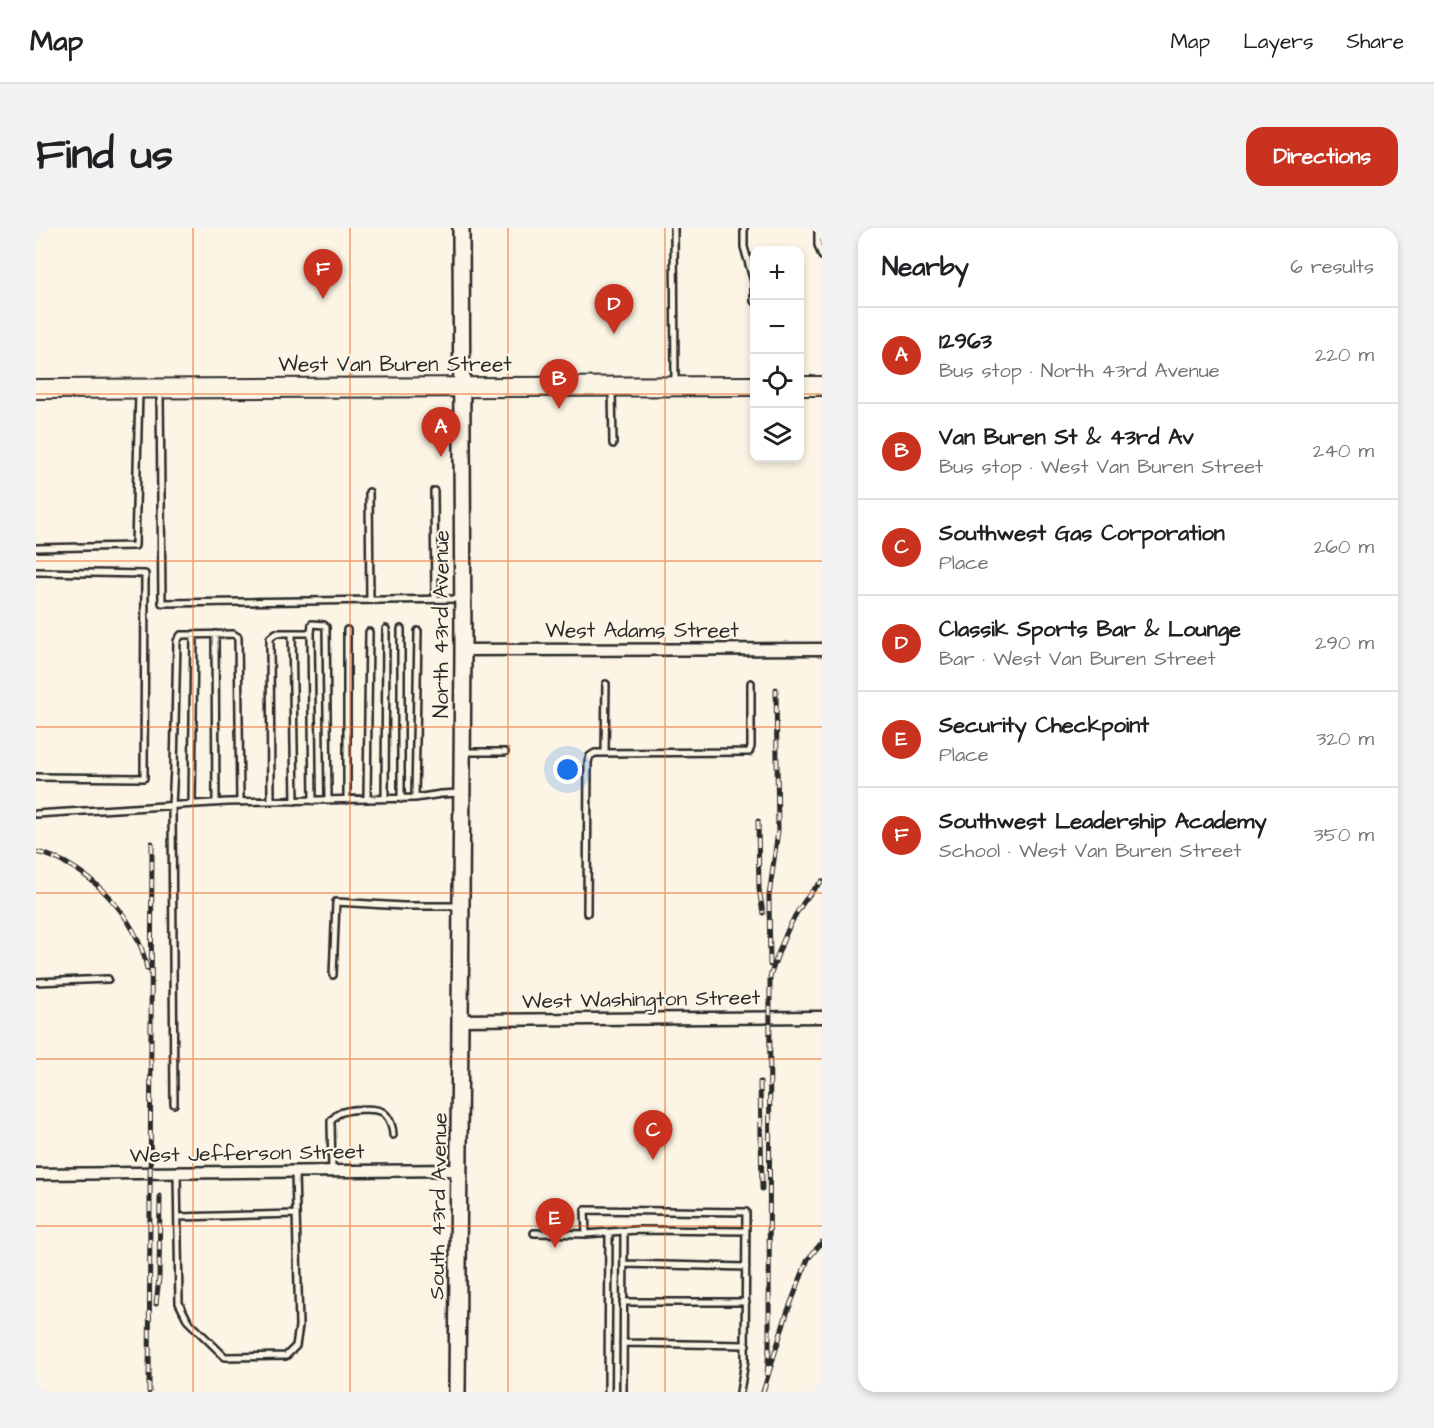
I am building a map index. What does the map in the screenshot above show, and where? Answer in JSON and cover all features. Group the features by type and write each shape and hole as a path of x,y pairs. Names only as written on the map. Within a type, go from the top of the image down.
{"main road":[{"name":"North 43rd Avenue","path":"461,228 463,650 461,1020"},
{"name":"West Van Buren Street","path":"36,389 750,386"},
{"path":"804,386 822,386"},
{"name":"South 43rd Avenue","path":"457,1392 461,1020"}],"street":[{"name":"West Adams Street","path":"463,650 822,649"},
{"name":"West Washington Street","path":"461,1020 822,1017"},
{"name":"West Jefferson Street","path":"36,1174 459,1170"}],"lane":[{"path":"674,228 675,386"},
{"path":"744,228 744,247 754,282 754,300"},
{"path":"818,228 818,245 822,256"},
{"path":"612,386 613,444"},
{"path":"36,548 135,546 139,388"},
{"path":"160,388 162,603 462,599"},
{"path":"434,491 435,599"},
{"path":"369,492 370,600"},
{"path":"36,572 145,574 144,778 36,777"},
{"path":"313,801 311,633 312,624 321,623 326,626 328,800"},
{"path":"386,629 386,799"},
{"path":"401,629 401,799"},
{"path":"347,630 347,800"},
{"path":"415,798 418,631"},
{"path":"366,799 369,632"},
{"path":"271,801 270,638 276,633 311,633"},
{"path":"292,633 294,801"},
{"path":"192,804 194,634"},
{"path":"215,634 216,803"},
{"path":"174,1104 171,806 177,641 182,635 236,634 239,639 240,802"},
{"path":"586,913 588,762 590,756 595,753 749,752 752,747 751,683"},
{"path":"605,753 606,684"},
{"path":"462,752 505,752"},
{"path":"36,814 240,802 401,799 462,793"},
{"path":"333,975 336,902 403,906 461,906"},
{"path":"36,982 108,979"},
{"path":"332,1172 331,1121 338,1114 350,1110 376,1109 385,1114 393,1128 393,1135"},
{"path":"177,1173 179,1303 188,1321 225,1357 286,1356 296,1346 299,1326 294,1172"},
{"path":"586,1234 585,1210 746,1212 746,1361 740,1392"},
{"path":"178,1217 296,1214"},
{"path":"623,1392 624,1231"},
{"path":"534,1233 746,1231"},
{"path":"608,1392 609,1232"},
{"path":"624,1264 746,1267"},
{"path":"623,1302 746,1302"},
{"path":"623,1343 746,1345"}],"railway":[{"path":"770,965 769,896 778,831 776,689"},
{"path":"758,821 759,889 763,913"},
{"path":"149,1392 152,843"},
{"path":"36,852 73,867 107,895 122,912 133,931 142,950 147,969"},
{"path":"767,1375 770,977 796,913 822,881"},
{"path":"760,1082 762,1189"},
{"path":"156,1304 159,1278 160,1196"},
{"path":"763,1392 787,1313 808,1259 822,1242"}],"place":[{"name":"Southwest Leadership Academy","path":"323,299"},
{"name":"Classik Sports Bar & Lounge","path":"614,334"},
{"name":"Van Buren St & 43rd Av","path":"559,409"},
{"name":"12963","path":"441,457"},
{"name":"Southwest Gas Corporation","path":"653,1160"},
{"name":"Security Checkpoint","path":"555,1248"}]}
